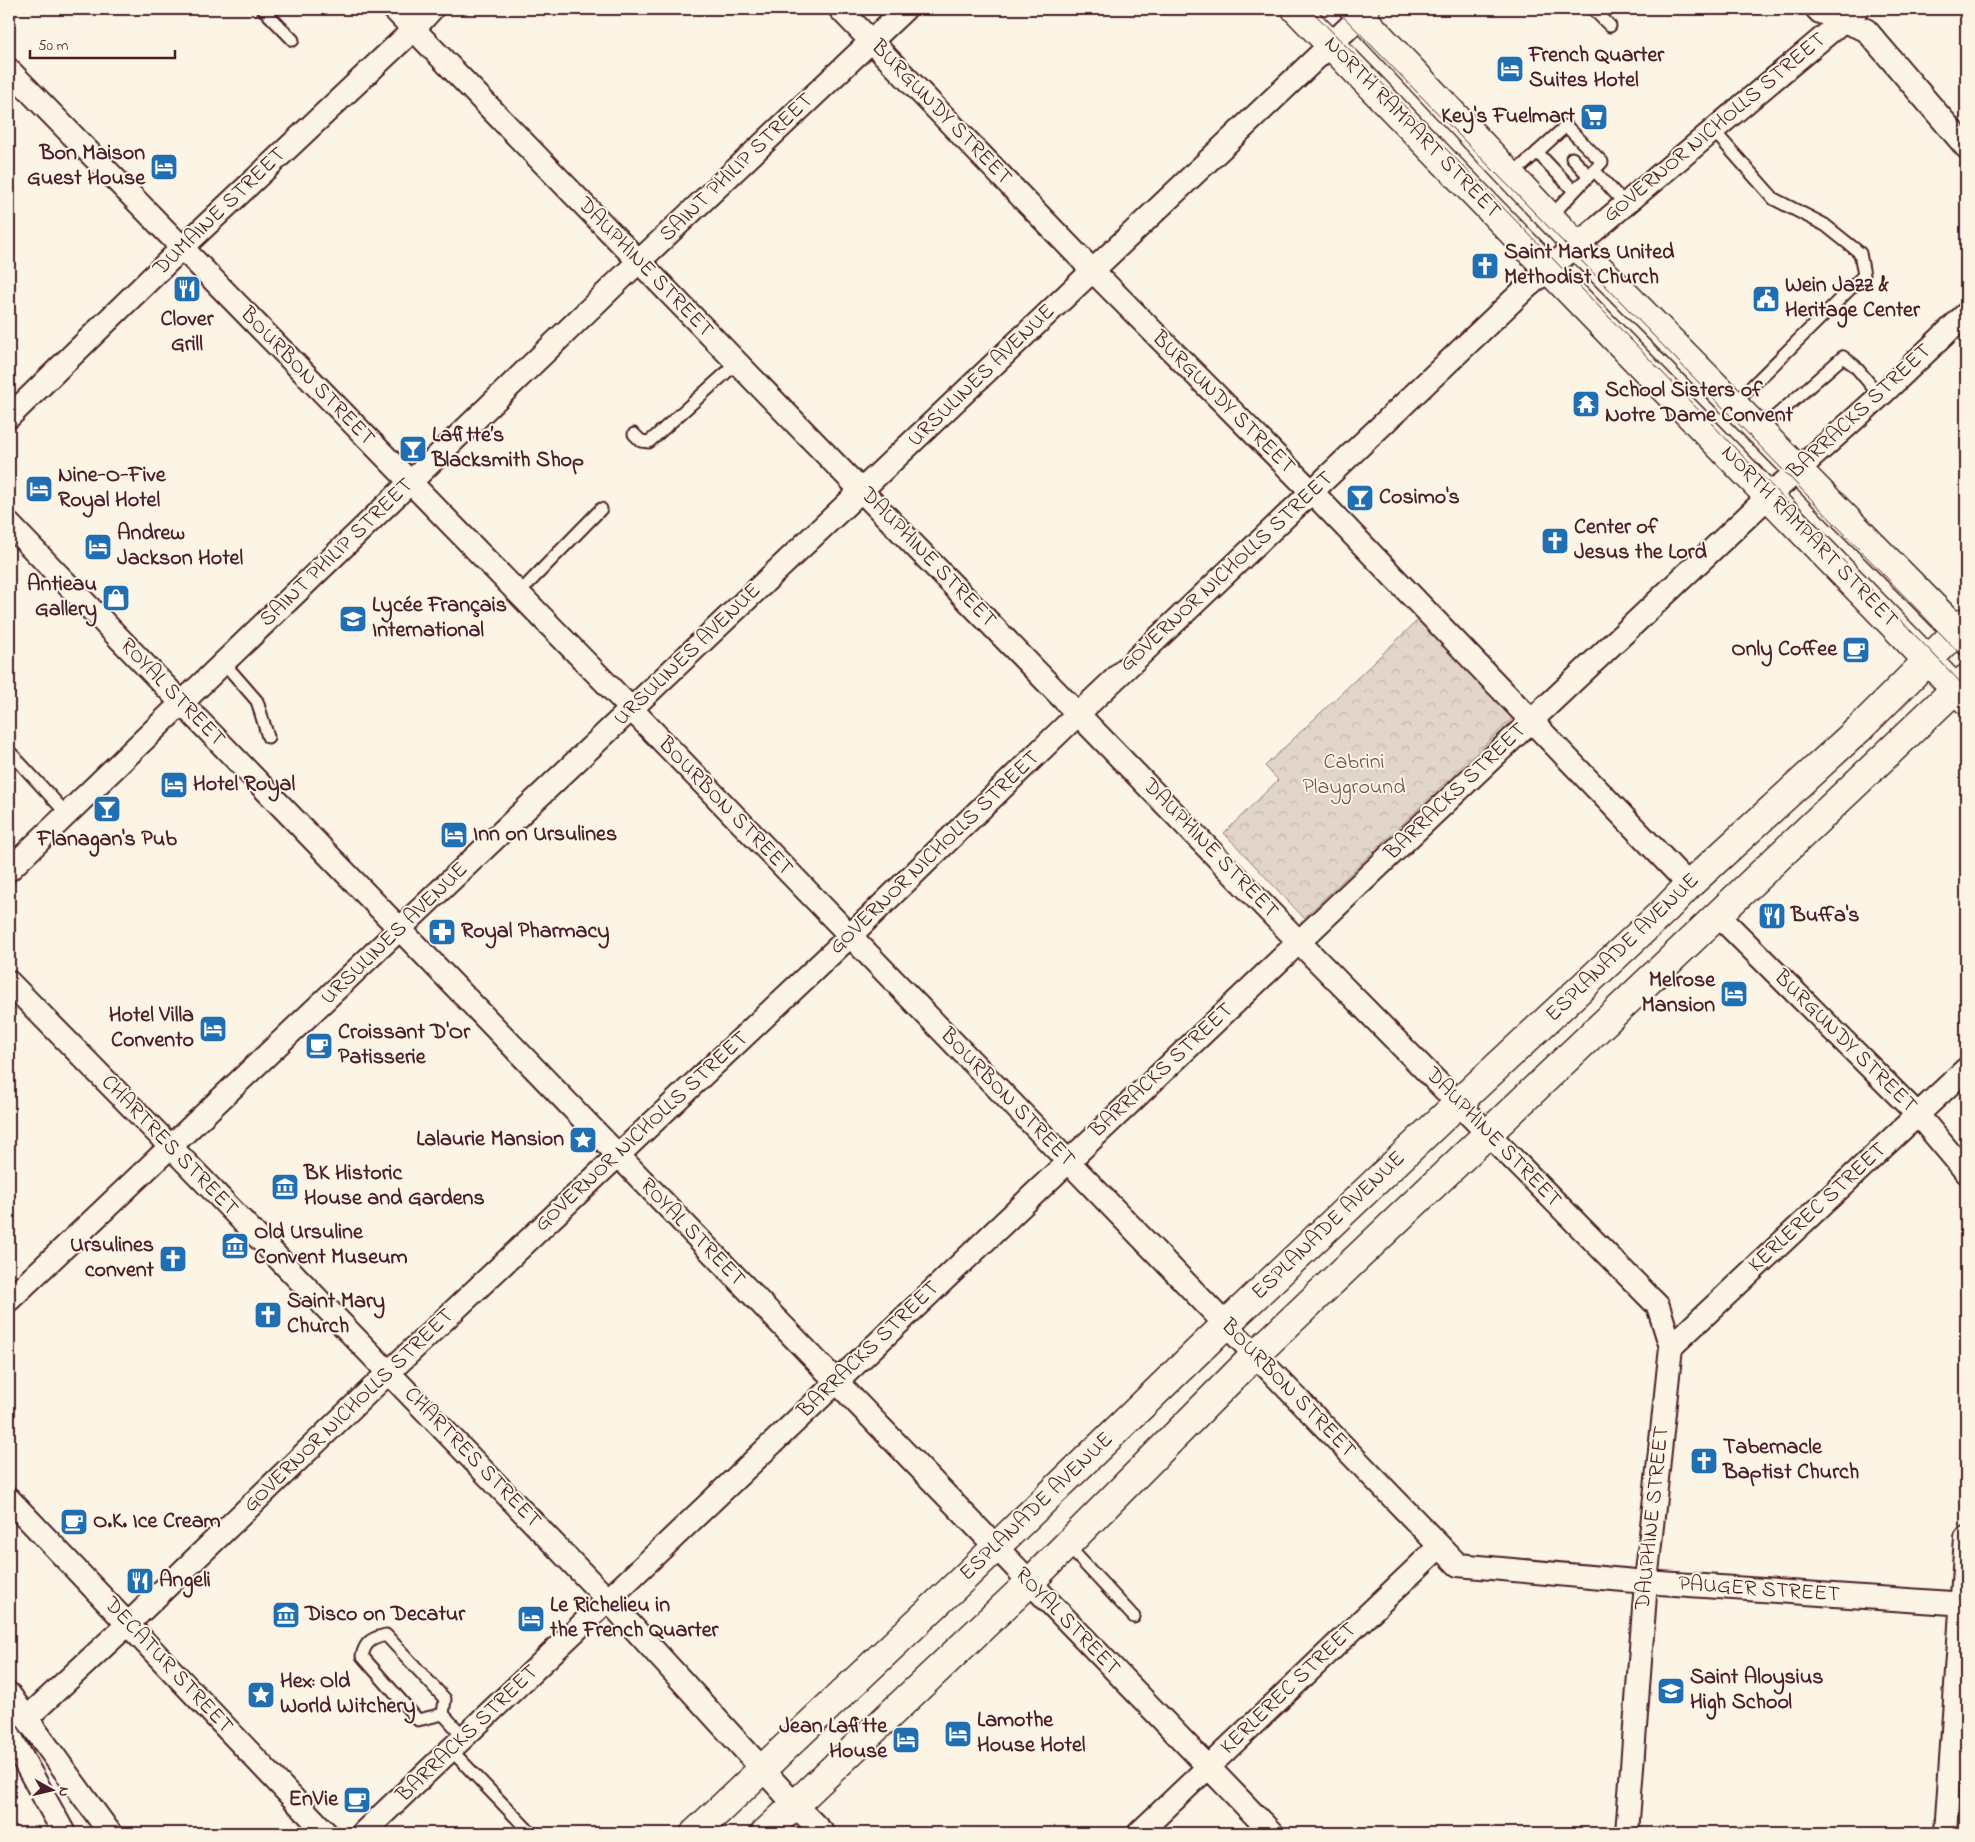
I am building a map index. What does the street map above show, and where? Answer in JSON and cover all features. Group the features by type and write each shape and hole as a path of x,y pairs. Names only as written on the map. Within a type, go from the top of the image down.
{"street":[{"name":"DAUPHINE STREET","path":"394,9 1299,942 1459,1102 1658,1306 1671,1347 1646,1582 1627,1833"},
{"name":"DUMAINE STREET","path":"9,417 182,248 413,30 432,9"},
{"name":"BURGUNDY STREET","path":"840,9 1092,270 1312,492 1689,885"},
{"name":"SAINT PHILIP STREET","path":"9,870 639,262 905,9"},
{"name":"NORTH RAMPART STREET","path":"1296,9 1928,660 1963,689"},
{"path":"1817,9 1820,12 1850,15 1866,30 1966,147"},
{"name":"NORTH RAMPART STREET","path":"1361,11 1576,245 1798,469 1963,631"},
{"name":"URSULINES AVENUE","path":"9,1300 1330,44 1361,11"},
{"name":"GOVERNOR NICHOLLS STREET","path":"30,1715 129,1624 389,1372 850,936 1078,714 1548,268 1850,15"},
{"name":"BOURBON STREET","path":"9,70 631,709 1440,1546"},
{"name":"BARRACKS STREET","path":"363,1833 1531,721 1769,496 1880,396 1966,314"},
{"name":"ROYAL STREET","path":"9,524 1207,1768 1272,1833"},
{"name":"ESPLANADE AVENUE","path":"695,1833 1459,1102 1666,909 1689,885 1859,729 1928,660 1963,631"},
{"name":"ESPLANADE AVENUE","path":"766,1833 1030,1583 1256,1354 1718,915 1963,689"},
{"path":"1689,885 1703,892 1739,896"},
{"path":"1666,909 1706,910 1718,915"},
{"name":"BURGUNDY STREET","path":"1718,915 1918,1115 1966,1172"},
{"name":"CHARTRES STREET","path":"9,982 608,1600 796,1806 823,1833"},
{"name":"KERLEREC STREET","path":"1671,1347 1966,1070"},
{"name":"DECATUR STREET","path":"9,1499 326,1833"},
{"path":"1946,1833 1964,1604 1966,1538"},
{"name":"KERLEREC STREET","path":"1139,1833 1440,1546"},
{"name":"PAUGER STREET","path":"1440,1546 1458,1565 1646,1582 1964,1604"},
{"path":"9,1694 110,1833"},
{"path":"9,1734 64,1833"}],"lane":[{"path":"263,9 293,40"},
{"path":"1593,9 1610,26"},
{"path":"1512,176 1538,152 1557,142 1566,126 1602,162 1550,217"},
{"path":"1713,130 1774,199 1824,225 1860,253 1864,275 1734,404"},
{"path":"1538,152 1574,191"},
{"path":"1572,158 1592,173 1625,204"},
{"path":"1760,430 1843,357 1856,366 1880,396"},
{"path":"634,434 640,441 650,442 737,363"},
{"path":"518,594 600,509"},
{"path":"223,662 257,701 268,737"},
{"path":"9,751 67,814"},
{"path":"1067,1545 1134,1617"},
{"path":"443,1714 418,1720 362,1656 364,1648 372,1638 386,1634 445,1699 443,1714 457,1744 527,1829"},
{"path":"9,1684 30,1715 121,1833"}],"green space":[{"name":"Cabrini Playground","path":"1420,618 1514,717 1304,918 1224,833 1278,780 1265,766"}],"tram line":[{"path":"1310,9 1966,688"},
{"path":"1336,9 1966,660"}],"place":[{"name":"French Quarter Suites Hotel","path":"1510,69"},
{"name":"Key's Fuelmart","path":"1594,117"},
{"name":"Bon Maison Guest House","path":"164,167"},
{"name":"Saint Marks United Methodist Church","path":"1485,266"},
{"name":"Clover Grill","path":"187,289"},
{"name":"Wein Jazz & Heritage Center","path":"1766,299"},
{"name":"School Sisters of Notre Dame Convent","path":"1586,404"},
{"name":"Lafitte’s Blacksmith Shop","path":"413,449"},
{"name":"Nine-O-Five Royal Hotel","path":"39,489"},
{"name":"Cosimo's","path":"1360,498"},
{"name":"Center of Jesus the Lord","path":"1555,541"},
{"name":"Andrew Jackson Hotel","path":"98,547"},
{"name":"Antieau Gallery","path":"116,598"},
{"name":"Lycée Français International","path":"353,619"},
{"name":"Only Coffee","path":"1856,650"},
{"name":"Hotel Royal","path":"174,785"},
{"name":"Flanagan's Pub","path":"107,809"},
{"name":"Inn on Ursulines","path":"454,835"},
{"name":"Buffa's","path":"1772,916"},
{"name":"Royal Pharmacy","path":"442,932"},
{"name":"Melrose Mansion","path":"1734,994"},
{"name":"Hotel Villa Convento","path":"213,1029"},
{"name":"Croissant D'Or Patisserie","path":"319,1046"},
{"name":"Lalaurie Mansion","path":"583,1140"},
{"name":"BK Historic House and Gardens","path":"285,1187"},
{"name":"Old Ursuline Convent Museum","path":"235,1246"},
{"name":"Ursulines convent","path":"173,1259"},
{"name":"Saint Mary Church","path":"268,1315"},
{"name":"Tabernacle Baptist Church","path":"1704,1461"},
{"name":"O.K. Ice Cream","path":"74,1522"},
{"name":"Angeli","path":"140,1581"},
{"name":"Disco on Decatur","path":"286,1615"},
{"name":"Le Richelieu in the French Quarter","path":"531,1619"},
{"name":"Saint Aloysius High School","path":"1671,1691"},
{"name":"Hex: Old World Witchery","path":"261,1695"},
{"name":"Lamothe House Hotel","path":"958,1734"},
{"name":"Jean Lafitte House","path":"906,1740"},
{"name":"EnVie","path":"357,1800"}]}
